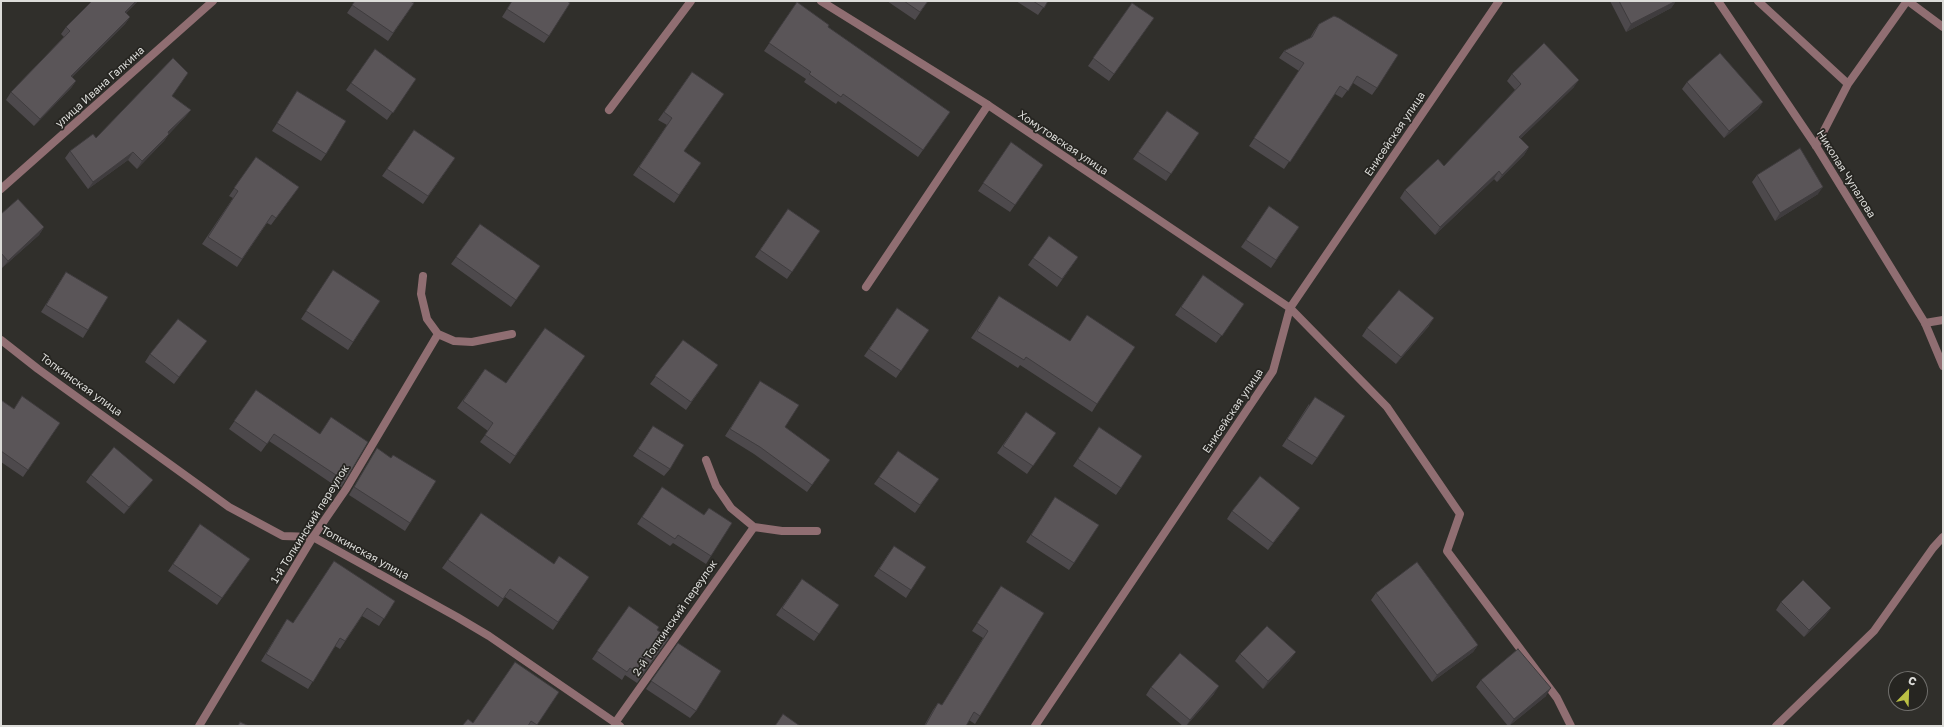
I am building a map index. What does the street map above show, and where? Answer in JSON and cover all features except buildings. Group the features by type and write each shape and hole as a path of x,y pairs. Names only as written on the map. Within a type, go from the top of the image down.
{"street":[{"name":"улица Ивана Галкина","path":"1,189 213,1"},
{"path":"609,110 691,1"},
{"name":"Хомутовская улица","path":"820,1 988,105 1290,308 1387,407 1460,514 1446,551 1557,698 1571,726"},
{"name":"Енисейская улица","path":"1035,726 1273,371 1290,308 1499,1"},
{"name":"Николая Чупалова","path":"1718,1 1816,146 1926,323 1943,366"},
{"path":"1758,1 1848,84"},
{"path":"1816,146 1848,84 1908,1 1943,27"},
{"path":"866,288 988,105"},
{"path":"423,276 421,294 427,319 438,334 454,341 472,342 512,334"},
{"path":"1926,323 1943,320"},
{"name":"1-й Топкинский переулок","path":"200,726 313,536 346,489 438,334"},
{"name":"Топкинская улица","path":"1,340 38,369 229,506 283,536 313,536 457,616 489,636 617,724"},
{"path":"706,460 716,486 731,508 754,527 782,531 817,531"},
{"name":"2-й Топкинский переулок","path":"617,724 754,527"},
{"path":"1776,726 1874,631 1933,548 1943,537"}]}
